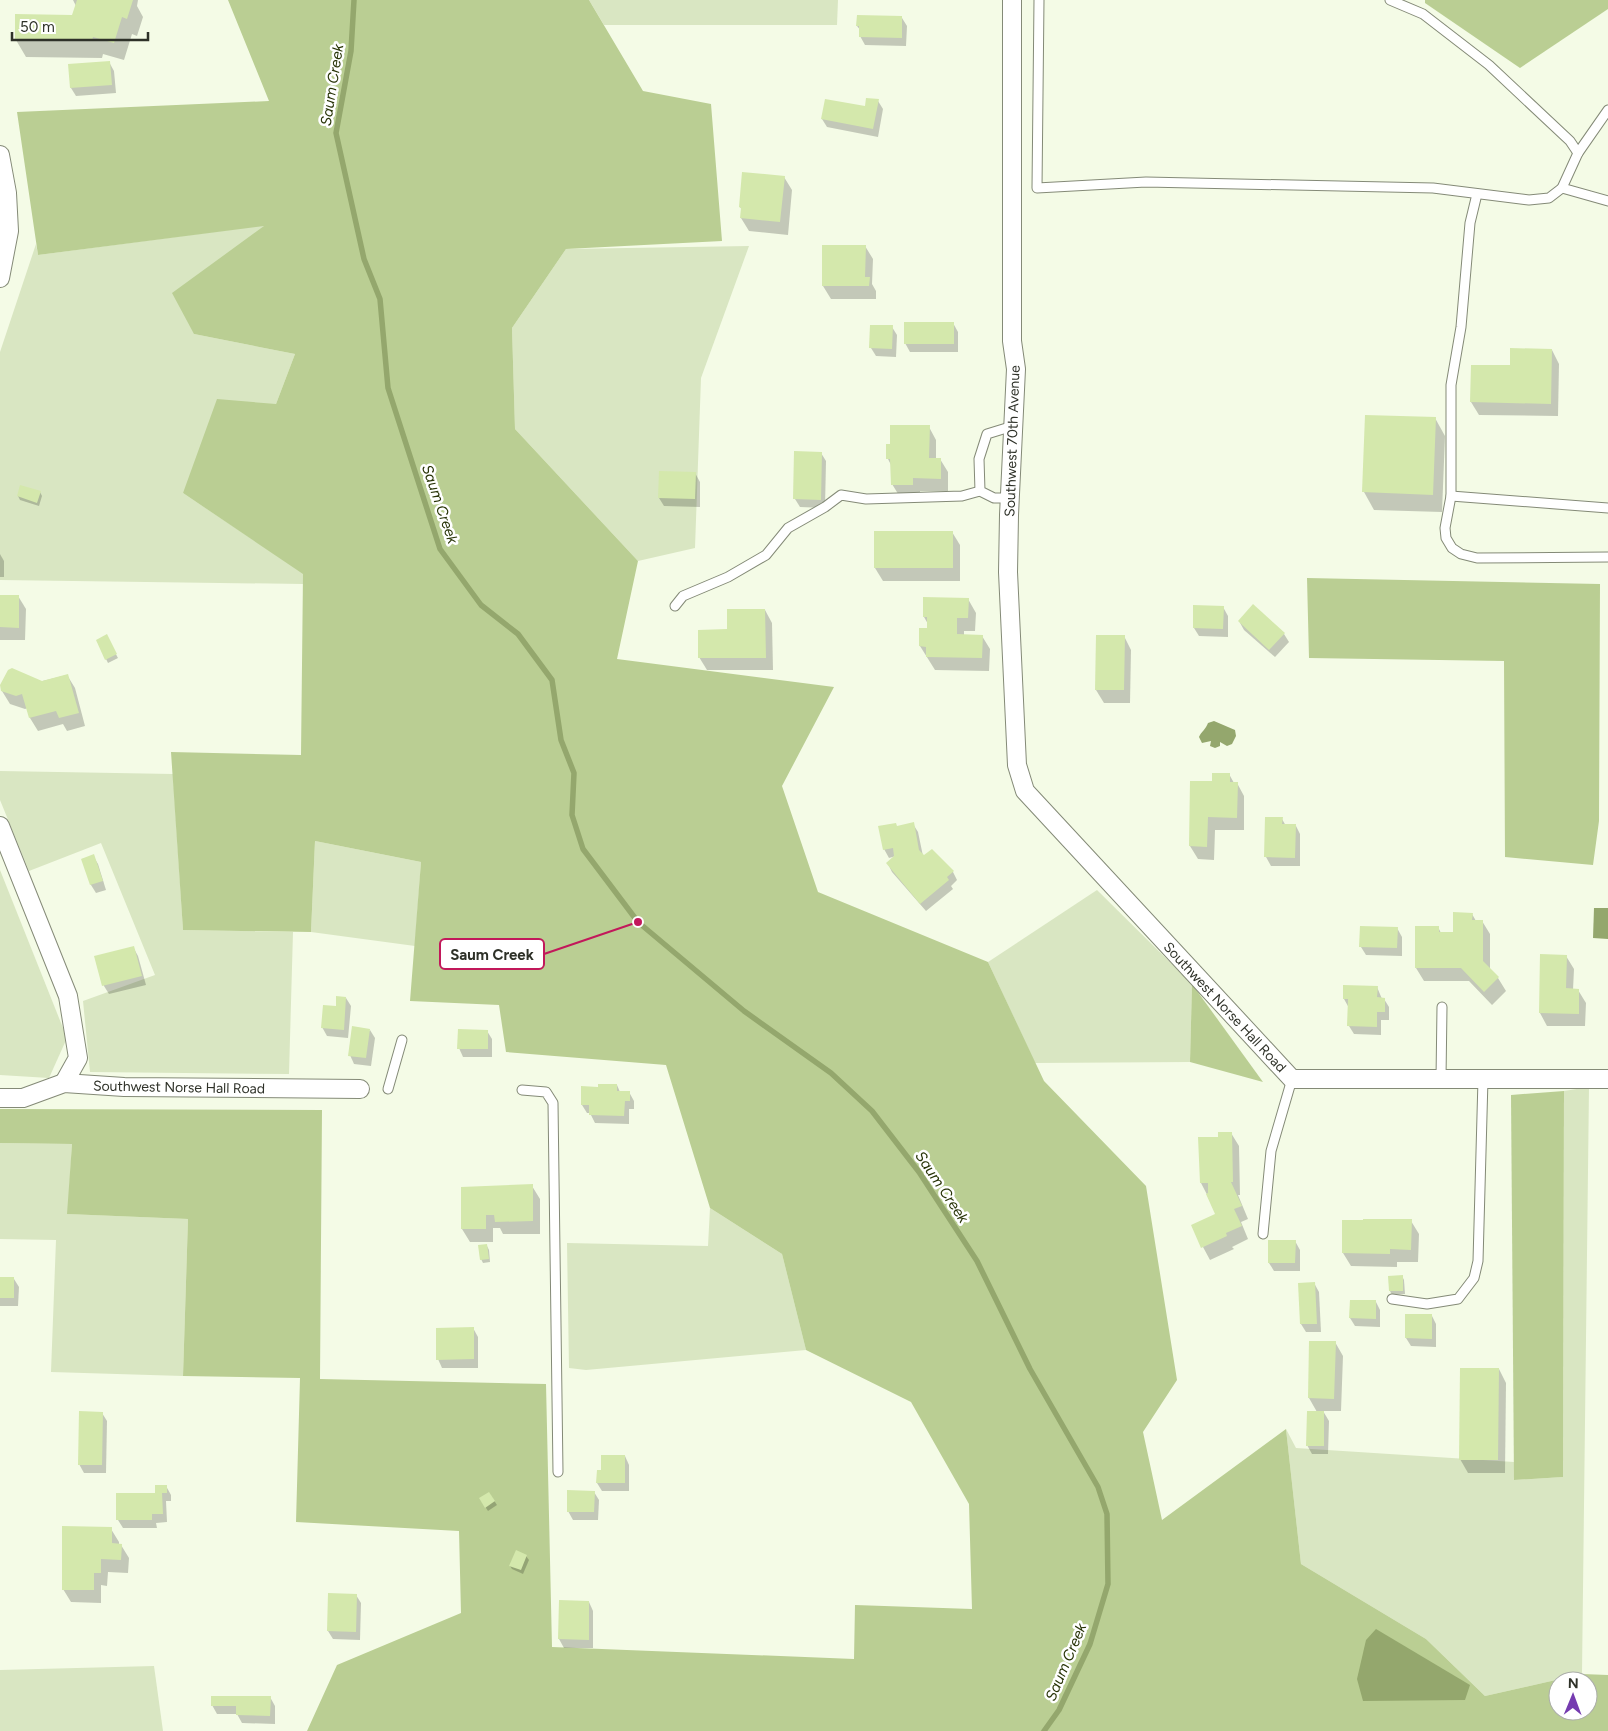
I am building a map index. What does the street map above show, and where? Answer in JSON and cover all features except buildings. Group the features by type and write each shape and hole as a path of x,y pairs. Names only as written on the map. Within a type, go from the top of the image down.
{"street":[{"name":"Southwest 70th Avenue","path":"1012,0 1012,341 1016,369 1008,572 1017,764 1025,791"},
{"path":"0,155 7,193 9,231 0,278"},
{"name":"Southwest Norse Hall Road","path":"1025,791 1292,1079 1608,1079"},
{"path":"0,826 68,996 78,1058 64,1083"},
{"name":"Southwest Norse Hall Road","path":"0,1098 23,1098 64,1083 124,1088 360,1089"}],"lane":[{"path":"1040,0 1037,188 1146,182 1433,188 1529,200 1549,198 1562,188 1578,153 1608,110"},
{"path":"1390,0 1423,14 1489,65 1570,141 1578,153"},
{"path":"1562,188 1608,201"},
{"path":"1477,194 1470,222 1461,327 1451,385 1451,496 1445,528 1446,538 1452,548 1461,554 1477,558 1608,557"},
{"path":"980,491 979,459 987,434 1013,426"},
{"path":"675,606 683,596 728,576 766,555 788,528 825,507 841,495 875,499 962,496 980,491 994,498 1010,498"},
{"path":"1451,496 1608,508"},
{"path":"1441,1079 1442,1007"},
{"path":"388,1089 402,1040"},
{"path":"1263,1234 1270,1151 1292,1079"},
{"path":"1392,1299 1427,1304 1458,1299 1474,1278 1478,1261 1483,1079"},
{"path":"522,1090 546,1092 552,1103 558,1472"}],"shaded area":[{"path":"228,0 589,0 643,91 711,104 722,241 566,249 512,328 515,429 638,561 617,659 834,687 782,786 818,892 988,962 1044,1081 1146,1186 1177,1380 1143,1432 1162,1520 1286,1429 1301,1564 1426,1639 1485,1696 1548,1682 1548,1721 1598,1721 1598,1675 1608,1675 1608,1731 307,1731 337,1665 461,1613 459,1531 296,1522 300,1378 183,1376 188,1219 67,1214 72,1144 0,1143 0,1109 322,1110 320,1379 546,1384 552,1647 854,1659 855,1605 972,1609 969,1504 911,1402 806,1350 782,1254 710,1208 666,1065 506,1052 499,1005 410,1001 421,862 315,841 311,932 183,930 171,752 301,755 303,574 183,493 217,399 276,404 295,354 194,334 172,293 264,226 38,255 17,112 269,101"},
{"path":"589,0 838,0 837,25 604,25"},
{"path":"1425,0 1608,0 1608,9 1520,68 1425,3"},
{"path":"265,225 194,334 295,354 276,404 183,493 303,573 303,584 0,580 0,352 36,244 38,255"},
{"path":"749,246 701,378 695,548 638,561 515,429 512,328 566,249"},
{"path":"1307,578 1600,584 1599,821 1593,865 1505,857 1504,661 1309,658"},
{"path":"1214,721 1235,730 1236,736 1232,744 1227,746 1220,742 1220,746 1215,748 1210,746 1211,741 1202,743 1200,735 1208,723"},
{"path":"0,771 173,774 183,930 293,932 289,1074 90,1072 83,1001 155,975 101,843 29,871 0,800"},
{"path":"315,841 421,862 415,946 311,932"},
{"path":"0,870 67,1038 49,1078 0,1075"},
{"path":"1097,890 1192,984 1190,1062 1035,1063 988,962"},
{"path":"1594,908 1608,908 1608,939 1593,938"},
{"path":"1192,984 1263,1082 1190,1062"},
{"path":"1589,1087 1582,1671 1548,1671 1548,1682 1485,1696 1426,1639 1301,1564 1286,1429 1296,1448 1514,1462 1515,1480 1563,1477 1564,1091"},
{"path":"1564,1091 1563,1477 1514,1480 1511,1095"},
{"path":"0,1143 72,1144 68,1214 188,1219 183,1376 51,1372 56,1240 0,1239"},
{"path":"710,1208 782,1254 806,1350 586,1370 569,1368 567,1243 708,1246"},
{"path":"1376,1629 1470,1685 1465,1700 1363,1701 1357,1679 1366,1640"},
{"path":"154,1666 163,1731 0,1731 0,1670"}],"waterway":[{"name":"Saum Creek","path":"354,0 351,51 336,133 364,259 380,299 388,388 440,549 481,605 518,634 552,680 561,740 574,773 572,815 583,849 638,922 744,1011 831,1073 872,1111 919,1172 977,1261 1030,1369 1098,1487 1107,1514 1108,1584 1090,1644 1059,1710 1044,1731"}],"place":[{"name":"Saum Creek","path":"638,922"}]}
